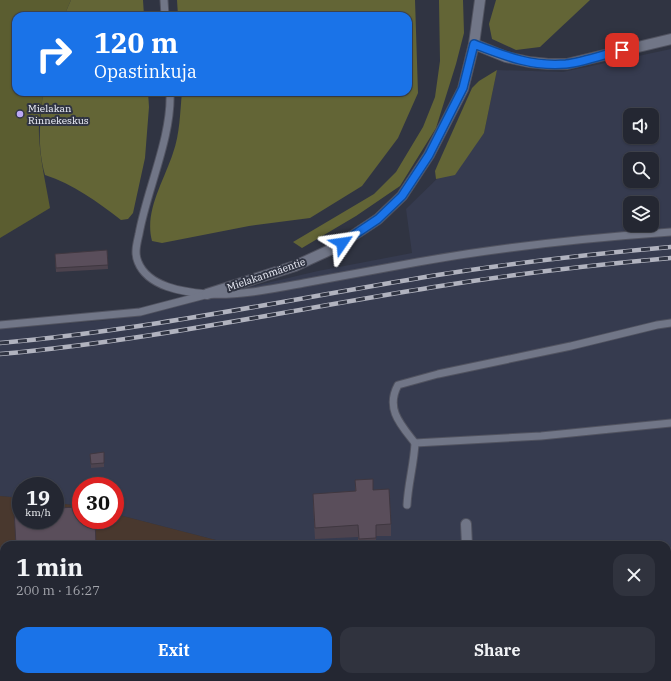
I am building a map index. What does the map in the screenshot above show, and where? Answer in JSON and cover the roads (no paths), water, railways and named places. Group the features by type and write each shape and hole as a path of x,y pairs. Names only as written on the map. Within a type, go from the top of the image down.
{"street":[{"name":"Mielakanmäentie","path":"207,294 295,266 332,249 378,219 402,196 429,155 463,88 474,44 480,0"},
{"path":"474,44 506,57 529,62 567,64 671,39"},
{"path":"466,524 467,541"}],"lane":[{"path":"164,0 166,12"},
{"path":"170,96 168,120 141,225 136,252 137,262 150,278 166,288 207,294 252,293 471,252 601,237 671,232"},
{"path":"0,325 140,312 207,294"},
{"path":"407,505 415,443 398,421 394,409 393,394 398,385 438,374 671,323"},
{"path":"415,443 541,436 671,423"}],"railway":[{"path":"0,343 108,330 216,314 431,276 491,267 671,247"},
{"path":"0,354 164,333 493,278 671,258"}],"place":[{"name":"Mielakan Rinnekeskus","path":"20,114"}]}
